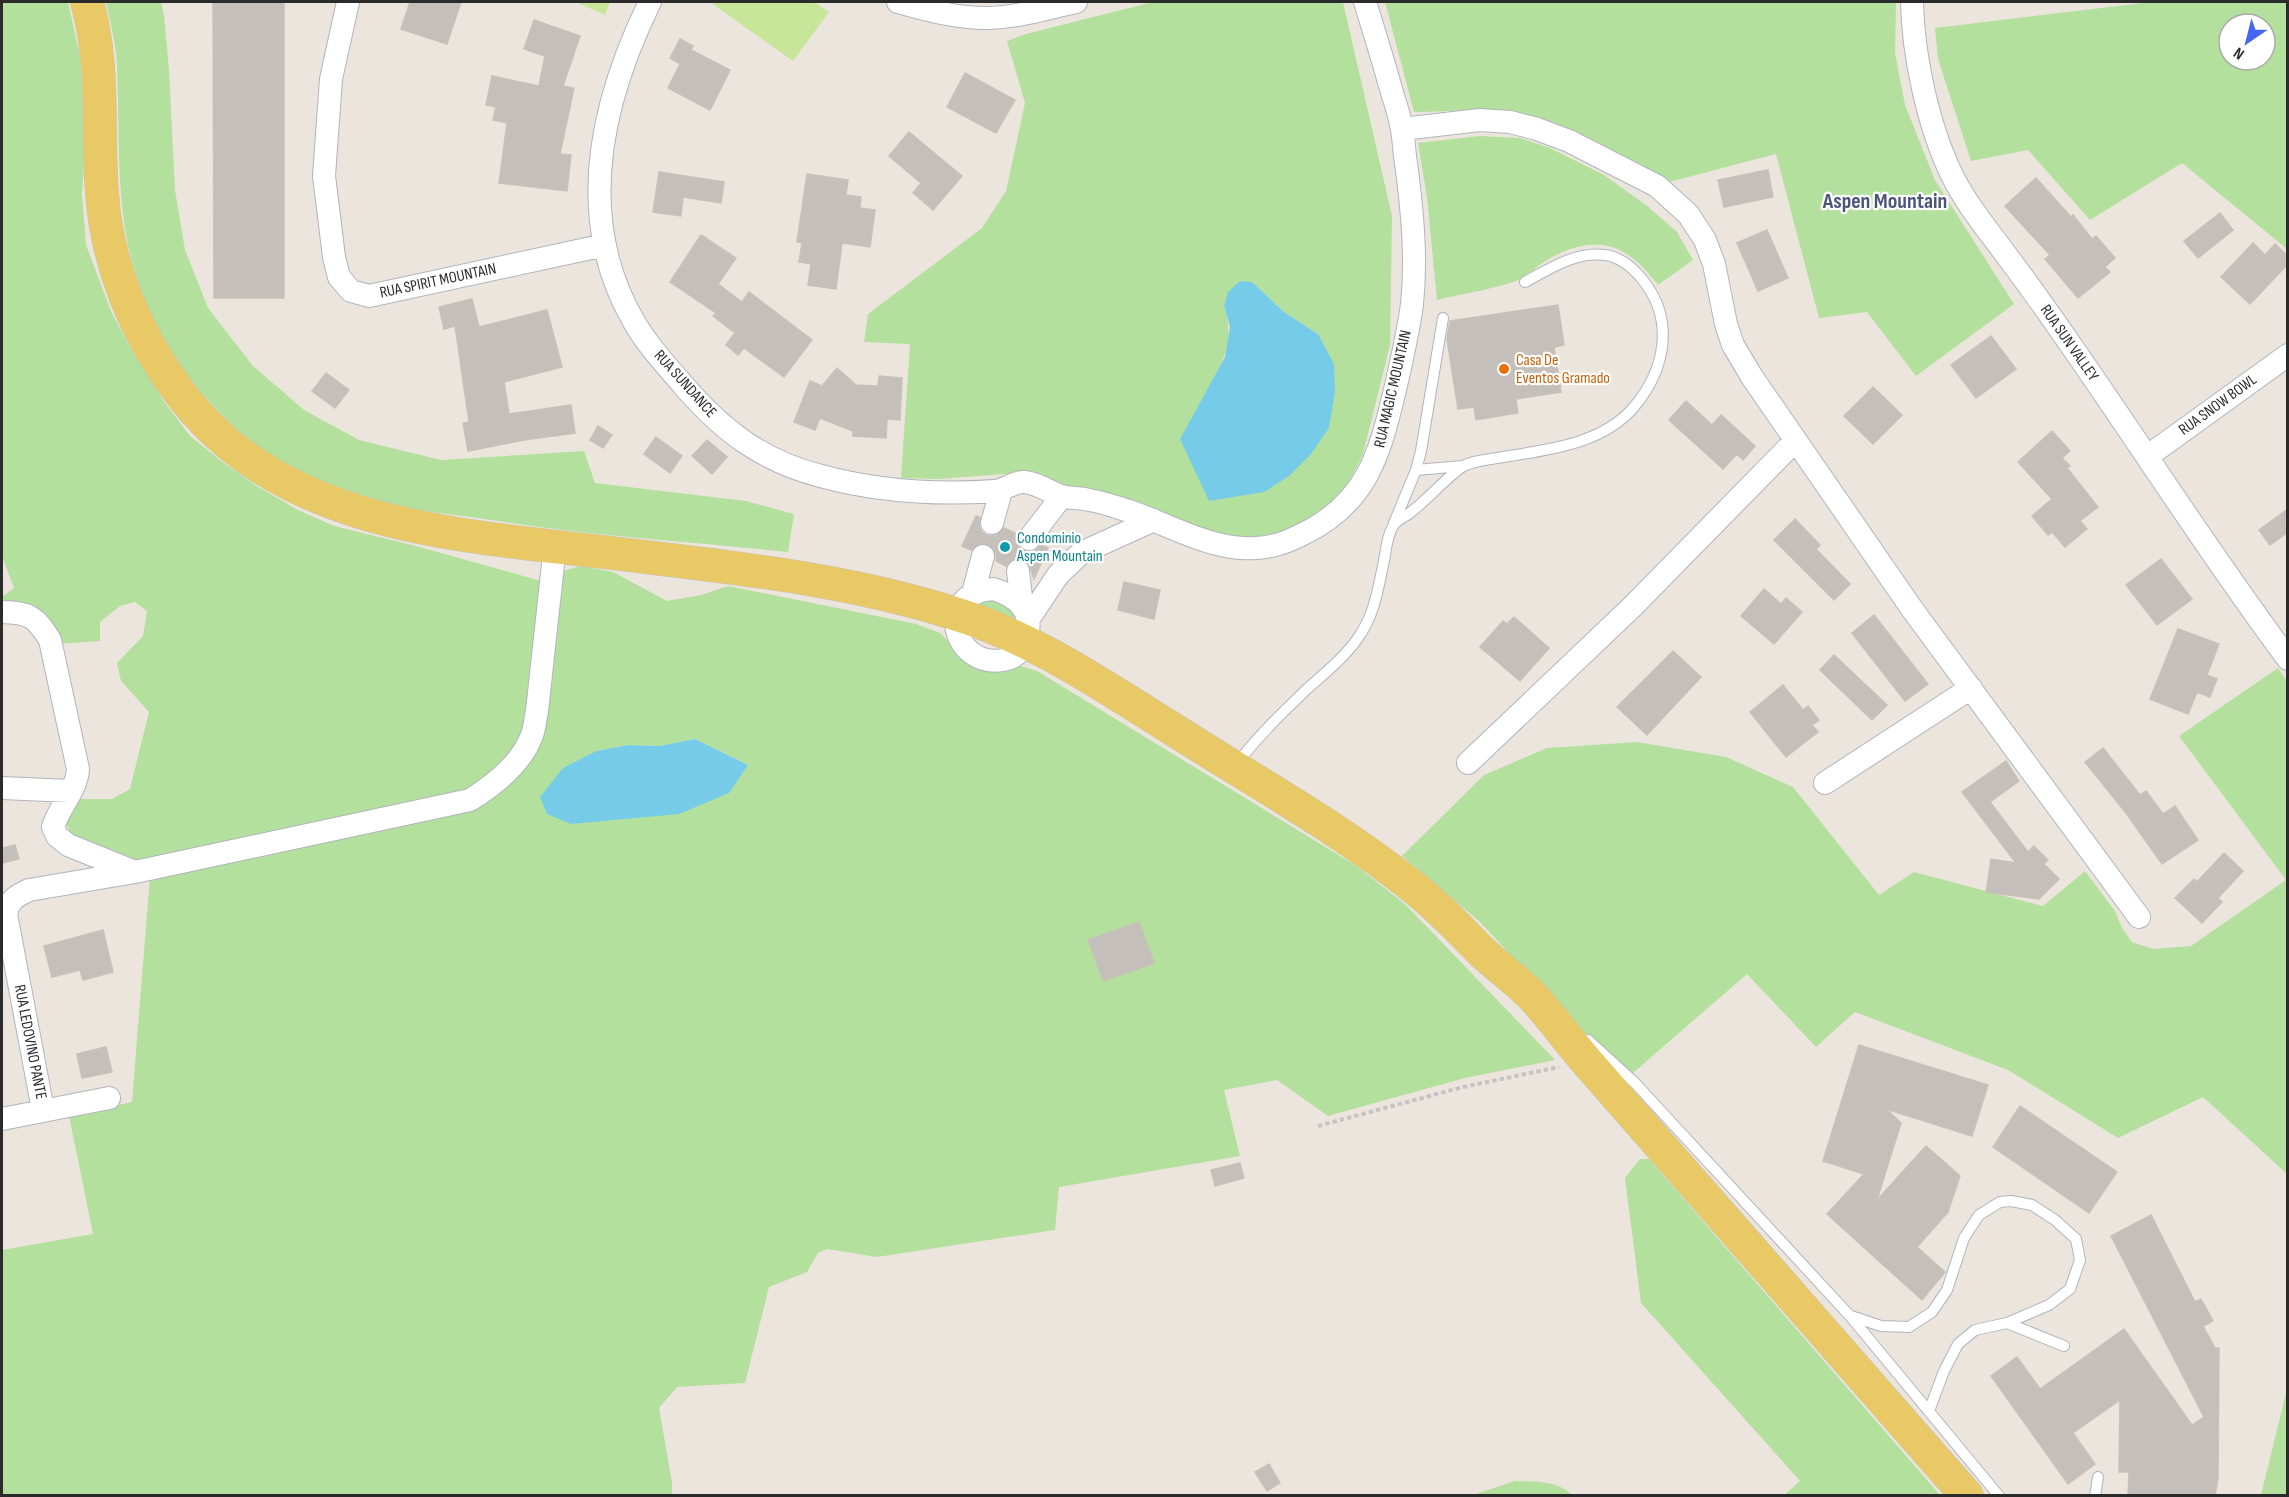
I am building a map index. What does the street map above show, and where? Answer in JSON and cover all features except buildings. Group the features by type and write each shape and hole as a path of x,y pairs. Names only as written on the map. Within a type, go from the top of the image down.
{"main road":[{"path":"87,2 99,54 102,195 119,279 135,320 177,389 217,435 247,459 280,480 314,497 386,521 555,546 755,570 964,603 1025,622 1072,667 1367,853 1428,898 1485,955 1533,996 1587,1062 1967,1496"}],"street":[{"name":"RUA SPIRIT MOUNTAIN","path":"348,2 331,79 324,176 334,257 339,277 351,291 369,296 605,244"},
{"name":"RUA SUNDANCE","path":"650,2 622,64 609,106 598,174 605,244 615,279 632,318 654,352 703,408 736,437 765,456 792,468 823,477 892,489 935,492 1001,491 1012,483 1026,482 1062,496"},
{"path":"898,2 953,15 988,18 1017,16 1076,2"},
{"name":"RUA MAGIC MOUNTAIN","path":"1062,496 1096,501 1154,520 1197,538 1229,547 1252,549 1281,545 1318,527 1342,510 1361,487 1384,439 1405,348 1412,300 1414,256 1412,205 1402,129 1365,2"},
{"name":"RUA SUN VALLEY","path":"1912,2 1913,37 1918,66 1940,148 1951,175 1974,211 2024,278 2148,456 2207,547 2288,659"},
{"path":"1402,129 1480,120 1509,122 1537,129 1569,141 1657,186 1688,214 1706,240 1733,345 1752,377 1912,609 2139,916"},
{"name":"RUA SNOW BOWL","path":"2148,456 2288,355"},
{"path":"1468,763 1632,607 1795,441"},
{"path":"992,523 1001,491"},
{"path":"1029,539 1062,496"},
{"path":"1025,622 1058,575 1081,553 1154,520"},
{"path":"2,612 22,613 39,622 50,640 78,769 77,780 57,815 53,827 57,836 68,845 135,872 470,800 490,788 506,773 532,735 537,711 555,546"},
{"path":"964,603 983,556"},
{"path":"1018,571 1025,622"},
{"path":"1825,783 1971,688"},
{"path":"2,788 71,791"},
{"name":"RUA LEDOVINO PANTE","path":"43,1110 6,914 9,903 16,896 29,890 135,872"},
{"path":"2,1119 109,1098"}],"lane":[{"path":"1416,470 1463,465 1551,449 1592,437 1616,425 1632,410 1644,394 1658,369 1662,352 1660,310 1653,292 1638,274 1625,262 1605,255 1576,257 1557,264 1525,282"},
{"path":"1233,768 1272,722 1335,664 1357,640 1371,619 1388,540 1416,470 1426,425 1443,318"},
{"path":"1394,524 1418,507 1463,465"},
{"path":"1533,996 1573,1027 1635,1083 1850,1316 2000,1496"},
{"path":"1850,1316 1881,1326 1909,1327 1932,1312 1947,1290 1964,1238 1979,1215 2000,1202 2011,1201 2032,1205 2055,1220 2076,1239 2080,1260 2070,1289 2049,1305 2007,1323 1976,1330 1958,1344 1944,1371 1929,1411"},
{"path":"2007,1323 2064,1346"},
{"path":"2095,1496 2098,1477"}],"path":[{"path":"1318,1126 1463,1087 1587,1062"}],"green space":[{"path":"2,2 68,2 80,56 86,137 82,194 86,245 111,311 129,345 163,400 190,436 257,486 298,510 334,526 545,582 525,734 503,770 468,793 137,862 77,839 70,832 66,824 77,799 112,799 130,789 149,712 121,681 117,663 143,636 147,611 135,602 120,606 100,622 100,641 56,644 2,601 2,597 14,588 2,556"},
{"path":"106,2 161,2 169,70 175,190 185,250 208,308 253,366 304,410 359,440 441,460 584,451 595,483 746,501 794,514 788,552 570,531 390,505 355,496 316,481 280,461 246,437 188,376 165,341 147,304 133,265 124,224 120,183 117,59"},
{"path":"576,2 610,2 605,15"},
{"path":"710,2 814,2 829,12 793,61"},
{"path":"1153,2 1343,2 1392,216 1390,345 1363,454 1349,482 1330,503 1299,524 1271,535 1244,537 1208,531 1096,493 1019,473 938,479 901,478 910,344 864,342 868,314 982,228 1006,191 1025,103 1007,41 1026,34","holes":["1252,282 1284,312 1318,334 1212,382 1222,363 1229,337 1224,306"]},
{"path":"1385,2 1896,2 1895,53 1905,105 1935,180 2014,304 1916,376 1867,312 1819,318 1776,154 1669,182 1570,129 1528,115 1495,110 1414,112"},
{"path":"2151,2 2287,2 2287,249 2182,163 2090,220 2028,150 1971,161 1938,59 1935,28"},
{"path":"1480,136 1520,138 1550,148 1604,175 1646,205 1677,232 1693,260 1658,285 1636,261 1625,253 1601,245 1587,245 1556,255 1513,282 1437,300 1427,197 1418,143"},
{"path":"580,566 613,572 667,601 701,595 728,586 916,624 940,633 965,658 1017,665 1037,671 1355,865 1405,904 1555,1060 1465,1078 1328,1116 1277,1080 1224,1090 1240,1156 1059,1187 1055,1230 877,1257 827,1249 818,1253 807,1272 769,1287 745,1383 677,1387 659,1408 672,1482 672,1495 2,1496 2,1250 93,1234 69,1116 132,1102 150,876 472,805 523,759 560,572","holes":["695,739 748,765 563,768 596,751 628,745 659,746"]},
{"path":"990,599 1015,610 1020,627 972,607"},
{"path":"2278,668 2288,683 2287,1174 2203,1097 2118,1138 2008,1070 1855,1012 1816,1047 1747,974 1626,1079 1480,922 1402,856 1484,775 1547,748 1637,742 1726,757 1793,787 1879,895 1914,872 2043,906 2085,871 2115,911 2122,928 2132,942 2153,949 2191,946 2286,880 2179,736"},
{"path":"1640,1159 1649,1159 1940,1495 1784,1495 1800,1481 1641,1303 1625,1178"},
{"path":"2287,1389 2287,1495 2261,1495"},
{"path":"1515,1481 1553,1484 1572,1495 1473,1495"}],"water":[{"path":"1240,281 1252,282 1284,312 1318,334 1334,364 1335,392 1329,428 1311,454 1289,476 1264,492 1209,501 1180,439 1225,357 1230,327 1224,306 1228,292"},
{"path":"695,739 748,765 729,793 679,814 571,824 547,814 540,797 563,768 596,751 628,745 659,746"}],"tunnel":[{"path":"983,556 992,523"},
{"path":"1018,571 1029,539"}],"place":[{"name":"Casa De Eventos Gramado","path":"1504,369"},
{"name":"Condominio Aspen Mountain","path":"1005,547"}],"district":[{"name":"Aspen Mountain","path":"1885,201"}]}
